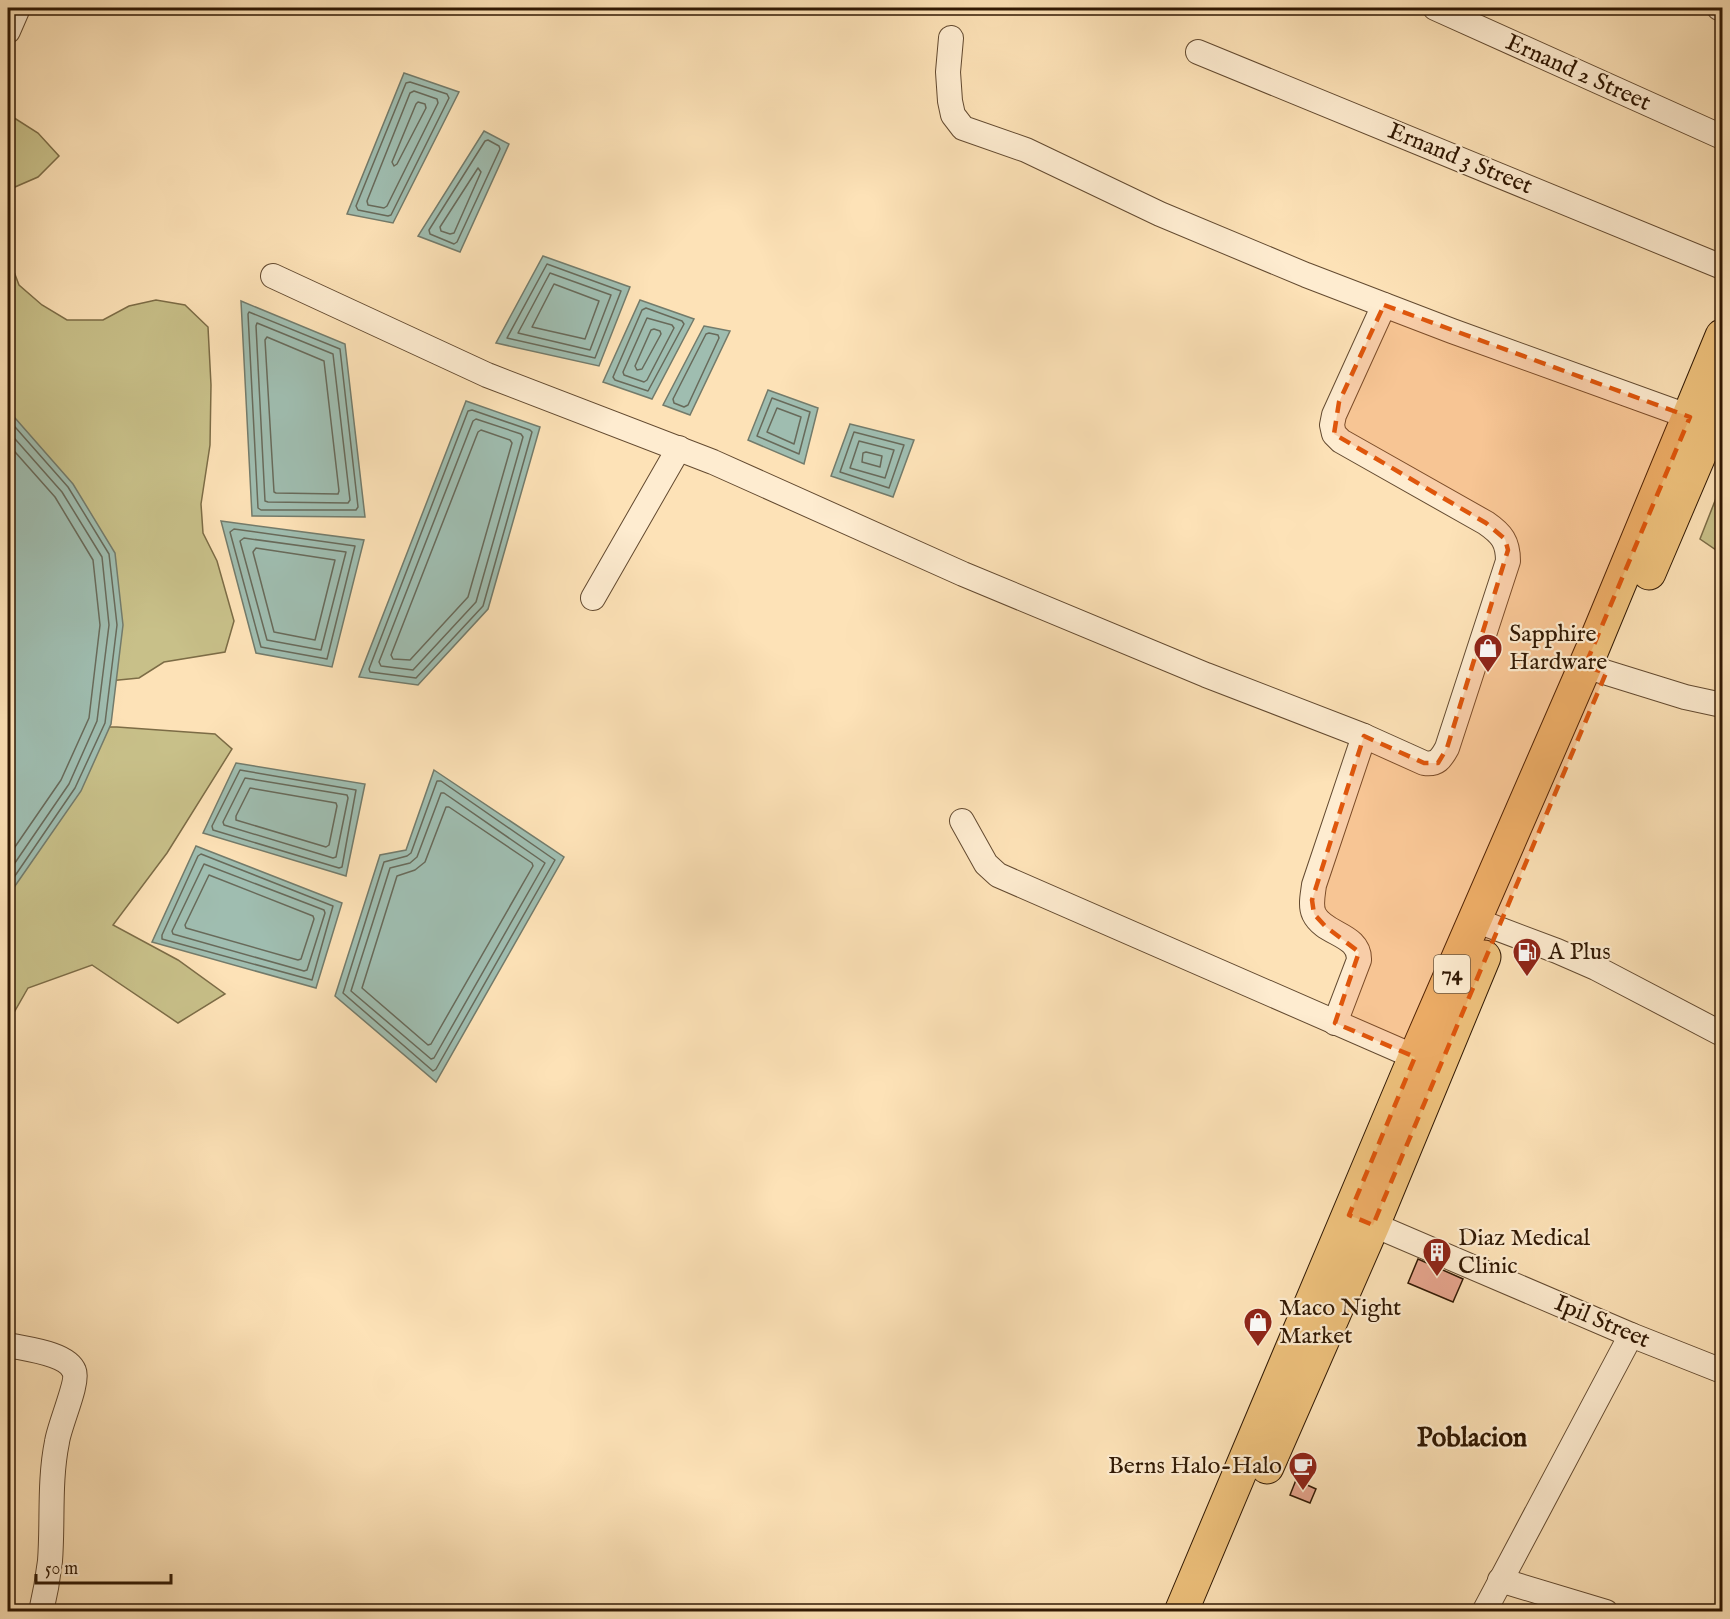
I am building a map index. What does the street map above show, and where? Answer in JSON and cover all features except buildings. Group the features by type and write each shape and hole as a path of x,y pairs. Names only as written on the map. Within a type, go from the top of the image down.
{"highway":[{"name":"74","path":"1181,1611 1361,1220 1441,1057 1486,924 1717,386 1722,336"},
{"name":"74","path":"1595,669 1690,417 1717,386"},
{"name":"74","path":"1203,1611 1361,1220 1415,1057 1486,924"}],"street":[{"path":"8,31 18,8"},
{"name":"Ernand 2 Street","path":"1435,8 1722,137"},
{"path":"951,38 948,72 950,101 953,115 963,128 1026,150 1227,244 1384,305 1690,417"},
{"name":"Ernand 3 Street","path":"1198,52 1722,267"},
{"path":"273,276 487,375 679,447 974,579 1206,675 1364,736 1424,763 1434,764 1439,761 1447,748 1508,561 1508,550 1505,539 1497,531 1462,508 1341,441 1334,434 1332,425 1339,402 1384,305"},
{"path":"593,598 679,447"},
{"path":"1595,669 1685,697 1722,705"},
{"path":"1335,1023 1359,960 1359,952 1356,945 1320,921 1314,914 1312,900 1314,885 1364,736"},
{"path":"962,821 986,864 998,874 1415,1057"},
{"path":"1486,924 1596,968 1722,1034"},
{"name":"Ipil Street","path":"1361,1220 1631,1335 1722,1371"},
{"path":"1484,1611 1631,1335"},
{"path":"8,1345 58,1357 69,1363 76,1381 60,1425 54,1456 50,1562 41,1611"},
{"path":"1500,1580 1606,1611"}],"highlighted area":[{"path":"1384,305 1690,417 1585,666 1606,673 1373,1225 1349,1215 1415,1057 1335,1023 1359,952 1326,927 1314,914 1312,900 1364,736 1424,763 1438,763 1447,748 1508,550 1505,539 1486,523 1334,434 1339,402"}],"shaded area":[{"path":"8,114 38,133 59,156 38,177 8,190"},
{"path":"8,256 19,285 42,305 67,320 103,320 129,306 156,300 185,305 208,327 211,385 210,445 201,504 203,533 217,561 234,621 225,652 164,662 139,678 47,687 8,687"},
{"path":"1722,483 1722,554 1700,539"},
{"path":"86,727 215,734 232,749 167,853 113,925 178,960 225,994 178,1023 92,965 28,988 8,1023 8,798"}],"water":[{"path":"404,73 459,92 393,223 347,214"},
{"path":"484,131 509,144 460,252 418,236"},
{"path":"543,256 630,287 599,366 496,343"},
{"path":"640,300 694,319 652,399 603,382"},
{"path":"241,301 345,344 365,517 252,516"},
{"path":"704,326 730,331 690,415 663,405"},
{"path":"768,390 818,408 804,464 748,440"},
{"path":"466,401 540,427 488,609 418,685 359,677"},
{"path":"8,410 73,484 115,553 123,625 111,724 81,791 8,896"},
{"path":"850,424 914,440 893,497 831,476"},
{"path":"221,521 364,540 332,667 256,653"},
{"path":"236,763 365,784 346,876 203,833"},
{"path":"434,770 564,857 436,1082 335,996 380,855 406,850"},
{"path":"196,846 342,903 316,988 152,942"}],"place":[{"name":"Sapphire Hardware","path":"1488,674"},
{"name":"A Plus","path":"1527,978"},
{"name":"Diaz Medical Clinic","path":"1437,1278"},
{"name":"Maco Night Market","path":"1258,1348"},
{"name":"Berns Halo-Halo","path":"1303,1492"}],"district":[{"name":"Poblacion","path":"1472,1439"}]}
